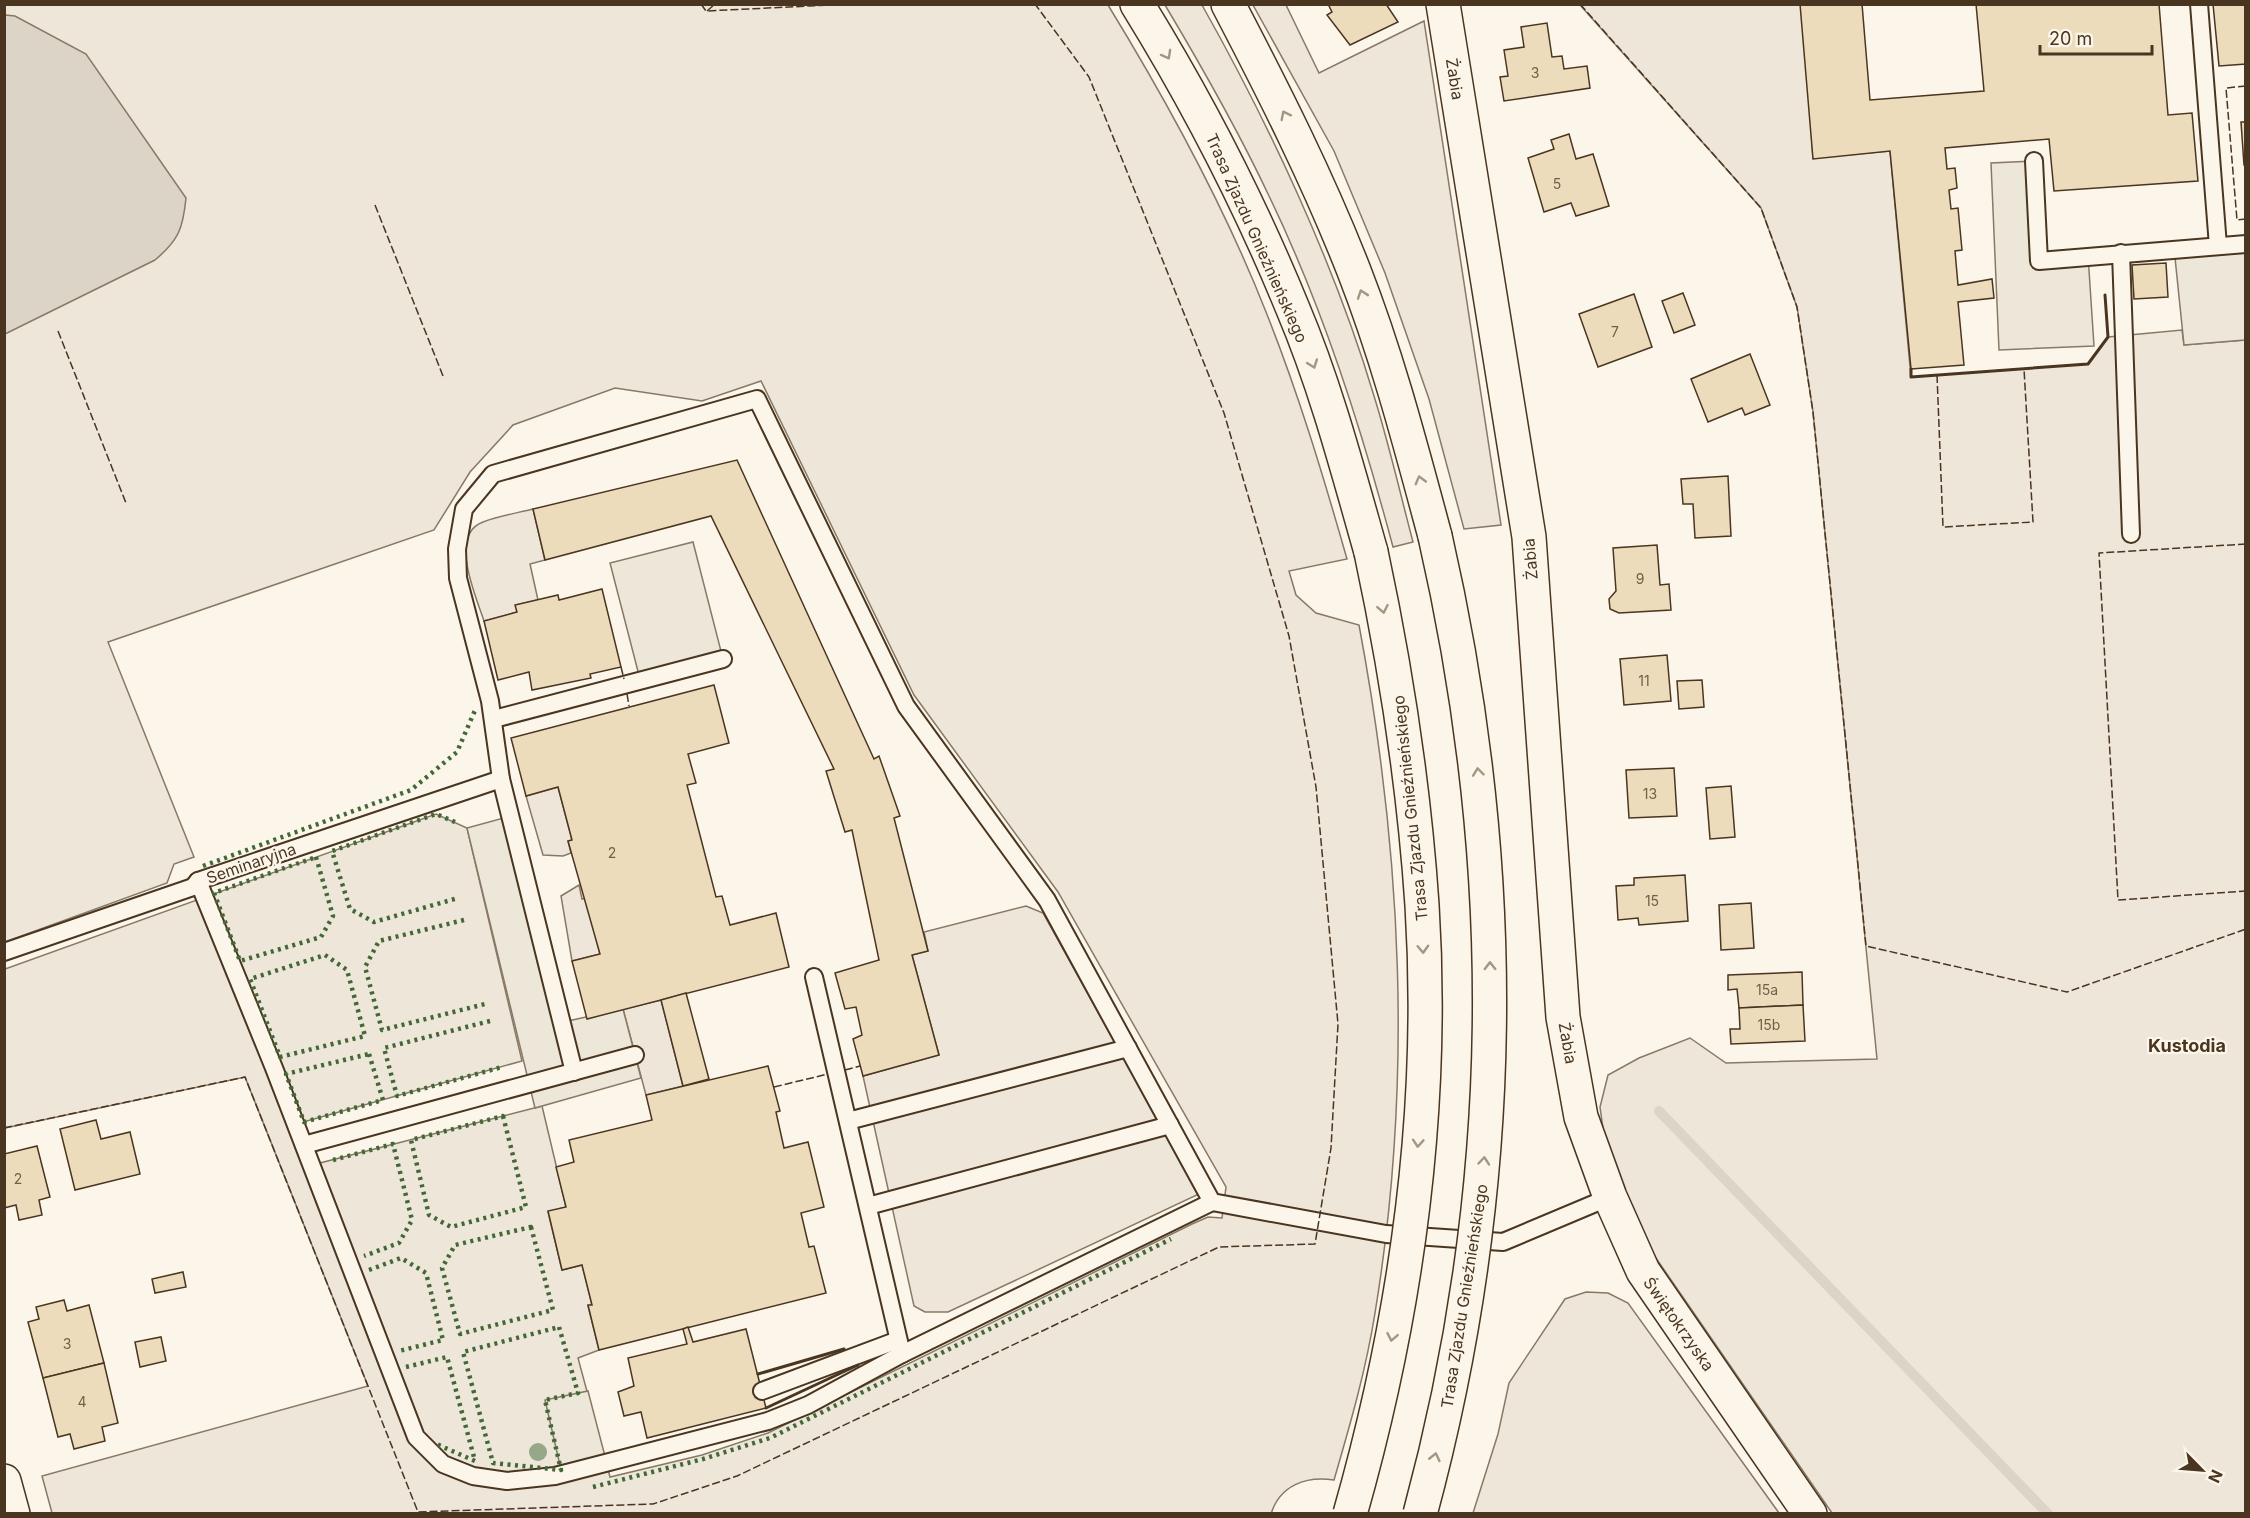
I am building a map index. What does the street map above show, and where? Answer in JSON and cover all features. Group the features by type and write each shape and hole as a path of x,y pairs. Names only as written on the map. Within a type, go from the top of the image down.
{"main road":[{"name":"Trasa Zjazdu Gnieźnieńskiego","path":"1137,4 1223,157 1294,309 1338,436 1371,552 1397,683 1410,770 1422,907 1424,997 1416,1168 1405,1258 1380,1402 1350,1514"},
{"name":"Trasa Zjazdu Gnieźnieńskiego","path":"1228,4 1302,148 1354,272 1399,403 1436,536 1462,660 1480,794 1488,902 1491,1048 1484,1165 1464,1316 1443,1423 1420,1514"},
{"name":"Żabia","path":"1443,4 1528,537 1563,1017 1581,1117"},
{"name":"Świętokrzyska","path":"1581,1117 1610,1197 1643,1271 1810,1514"},
{"path":"4,1481 13,1514"}],"lane":[{"path":"2199,4 2218,246"},
{"path":"2034,161 2039,261 2246,244"},
{"path":"2121,253 2131,534"},
{"path":"574,1072 501,779 494,719 458,578 457,549 464,508 493,474 757,399 906,706 1047,900 1212,1202"},
{"path":"494,719 723,659"},
{"name":"Seminaryjna","path":"4,952 193,886 198,881 501,779"},
{"path":"198,881 304,1146 416,1437 443,1464 473,1476 507,1481 555,1476 768,1421 808,1405 900,1347 1212,1202 1386,1234 1503,1242 1610,1197"},
{"path":"814,977 900,1347"},
{"path":"848,1121 1128,1048"},
{"path":"304,1146 635,1055"},
{"path":"868,1206 1170,1125"},
{"path":"762,1391 850,1358 900,1347"}],"shaded area":[{"path":"5,5 1108,5 1194,155 1250,272 1278,342 1310,434 1347,559 1289,571 1296,595 1316,613 1359,625 1374,711 1393,882 1398,1054 1395,1140 1387,1227 1375,1313 1357,1397 1334,1480 1304,1481 1295,1485 1281,1496 1271,1514 52,1513 42,1476 368,1386 245,1077 5,1128 5,969 436,814 467,828 522,1061 296,1124 312,1165 542,1106 566,1207 548,1212 562,1270 582,1265 592,1305 588,1306 599,1350 578,1358 610,1477 702,1455 768,1433 1192,1224 1208,1217 1222,1218 1226,1187 1058,892 914,695 761,381 702,401 615,388 513,425 470,472 434,530 108,642 194,857 174,864 167,883 5,942"},
{"path":"1165,5 1202,5 1276,146 1320,246 1358,346 1385,432 1413,542 1393,547 1368,457 1339,368 1289,238 1245,147"},
{"path":"1253,5 1286,5 1319,73 1424,21 1501,525 1464,529 1429,399 1385,273 1334,151"},
{"path":"1580,5 1803,5 1813,158 1890,151 1911,377 2088,364 2108,337 2182,330 2184,345 2245,340 2245,1513 1832,1513 1649,1248 1605,1143 1600,1107 1608,1075 1639,1058 1690,1038 1726,1063 1877,1059 1813,412 1797,307 1761,208"},
{"path":"5,15 15,16 86,54 186,198 181,226 175,240 155,260 5,334"},
{"path":"2034,161 2039,260 2088,255 2094,346 1999,350 1991,163"},
{"path":"2245,244 2245,340 2184,345 2174,248"},
{"path":"533,509 545,560 530,564 538,600 516,605 517,612 484,621 467,567 467,539 473,529 483,522"},
{"path":"693,542 723,659 641,683 610,563"},
{"path":"558,787 572,840 568,841 571,853 563,856 543,855 526,796"},
{"path":"511,816 563,1022 623,1009 641,1078 535,1108 467,828"},
{"path":"579,885 582,899 586,898 600,954 572,961 561,896"},
{"path":"1026,906 1043,913 1199,1194 948,1312 925,1312 914,1306 863,1076 939,1055 912,955 928,951 924,932"},
{"path":"661,1000 683,1086 646,1095 623,1009"},
{"path":"1586,1292 1608,1293 1628,1303 1779,1513 1473,1513 1498,1434 1509,1383 1565,1299"},
{"path":"588,1391 607,1464 562,1474 545,1400"}],"building":[{"path":"1328,4 1386,4 1398,22 1350,45 1327,15 1332,12"},
{"path":"1800,4 1862,4 1870,100 1984,91 1976,4 2159,4 2168,115 2192,113 2198,181 2054,191 2049,139 1945,148 1947,169 1955,168 1957,188 1949,190 1951,209 1958,208 1962,250 1955,251 1958,285 1992,279 1994,298 1958,302 1964,365 1911,369 1890,151 1813,159"},
{"path":"2213,4 2246,4 2246,64 2219,66"},
{"path":"1547,23 1552,57 1562,56 1564,69 1587,66 1590,88 1504,101 1500,77 1508,76 1504,50 1524,47 1521,27"},
{"path":"2241,122 2246,122 2246,165 2244,165"},
{"path":"1569,134 1576,159 1593,154 1609,206 1576,216 1571,203 1544,212 1528,158 1554,149 1551,140"},
{"path":"2166,263 2168,297 2134,299 2132,265"},
{"path":"1683,293 1695,325 1674,333 1662,301"},
{"path":"1634,294 1652,347 1598,367 1579,314"},
{"path":"1750,354 1770,405 1745,415 1742,408 1708,422 1691,379"},
{"path":"737,460 874,759 879,756 900,816 894,818 928,951 912,955 939,1055 863,1076 853,1039 862,1035 856,1007 845,1009 835,973 879,960 852,830 845,832 826,771 834,769 711,516 545,560 533,509"},
{"path":"1728,476 1731,536 1695,538 1693,504 1683,504 1681,479"},
{"path":"1657,545 1660,585 1669,584 1671,610 1619,613 1610,609 1609,599 1616,591 1613,548"},
{"path":"602,589 621,667 590,674 591,678 532,690 529,672 498,680 484,621 517,612 515,605 558,595 559,600"},
{"path":"1667,655 1671,701 1624,705 1620,659"},
{"path":"1702,680 1704,707 1679,709 1677,681"},
{"path":"714,685 729,743 688,754 696,783 687,785 716,897 722,896 730,925 776,913 789,967 587,1019 572,961 600,954 568,841 572,840 558,787 526,796 511,738"},
{"path":"1674,768 1677,816 1629,818 1626,770"},
{"path":"1731,786 1735,837 1710,839 1706,788"},
{"path":"1685,875 1688,921 1639,925 1638,918 1618,920 1616,886 1634,885 1634,878"},
{"path":"1751,903 1754,948 1721,950 1719,905"},
{"path":"1802,972 1803,1005 1739,1008 1737,989 1728,990 1728,975"},
{"path":"686,993 709,1079 683,1086 661,1000"},
{"path":"1803,1005 1805,1041 1731,1044 1730,1029 1740,1029 1739,1008"},
{"path":"768,1066 780,1111 776,1112 784,1148 808,1142 824,1207 801,1213 809,1247 814,1246 826,1293 599,1350 588,1305 592,1305 582,1265 562,1270 548,1211 566,1207 556,1167 574,1162 569,1140 652,1120 646,1095"},
{"path":"96,1120 101,1139 130,1132 140,1174 75,1190 60,1129"},
{"path":"37,1146 50,1197 39,1200 42,1215 19,1220 16,1205 4,1208 4,1154"},
{"path":"183,1272 186,1287 155,1293 152,1279"},
{"path":"64,1300 67,1311 89,1305 104,1363 43,1378 28,1322 39,1319 36,1307"},
{"path":"688,1327 693,1342 746,1329 766,1408 647,1438 641,1412 624,1416 618,1392 634,1386 628,1358 687,1344 683,1329"},
{"path":"161,1337 166,1361 140,1367 135,1342"},
{"path":"104,1363 118,1423 102,1427 105,1441 74,1449 70,1434 58,1437 43,1378"}],"waterway":[{"path":"1659,1111 2048,1514"}],"hedge":[{"path":"203,866 411,790 457,752 476,708"},
{"path":"455,822 436,814 332,851 350,909 374,922 458,898"},
{"path":"316,857 333,916 321,937 240,961 214,893 316,857"},
{"path":"464,920 379,941 365,967 382,1030 485,1004"},
{"path":"325,955 347,970 365,1036 280,1057 250,979 325,955"},
{"path":"490,1021 384,1048 397,1096 502,1067"},
{"path":"369,1054 383,1100 304,1122 286,1074 369,1054"},
{"path":"503,1116 526,1207 451,1227 429,1215 411,1140 503,1116"},
{"path":"333,1160 393,1144 412,1220 399,1243 364,1256"},
{"path":"531,1227 553,1310 460,1334 442,1268 455,1245 531,1227"},
{"path":"593,1487 703,1459 770,1438 1171,1239"},
{"path":"369,1270 401,1258 426,1273 443,1340 399,1351"},
{"path":"559,1327 578,1393 545,1400 561,1470 493,1463 463,1352 559,1327"},
{"path":"406,1367 447,1357 475,1461 434,1443"}],"fence":[{"path":"701,4 706,11 851,4"},
{"path":"707,11 715,4"},
{"path":"4,1128 245,1077 418,1512 653,1504 737,1476 1219,1247 1315,1244 1331,1148 1338,1024 1316,787 1289,636 1224,413 1089,77 1035,4"},
{"path":"1580,4 1761,208 1797,307 1813,412 1866,946 2067,992 2246,929"},
{"path":"2246,86 2226,88 2237,220 2246,219"},
{"path":"375,205 443,376"},
{"path":"58,331 126,503"},
{"path":"1937,375 1943,527 2033,522 2024,369"},
{"path":"2246,544 2099,553 2118,900 2246,891"},
{"path":"621,667 624,679"},
{"path":"627,694 629,706"},
{"path":"845,1070 860,1066"},
{"path":"774,1087 828,1074"}],"wall":[{"path":"1911,369 1911,377 2088,364 2108,337 2105,295"},
{"path":"758,1374 844,1349"},
{"path":"766,1408 858,1365"}],"district":[{"name":"Kustodia","path":"2187,1045"}]}
